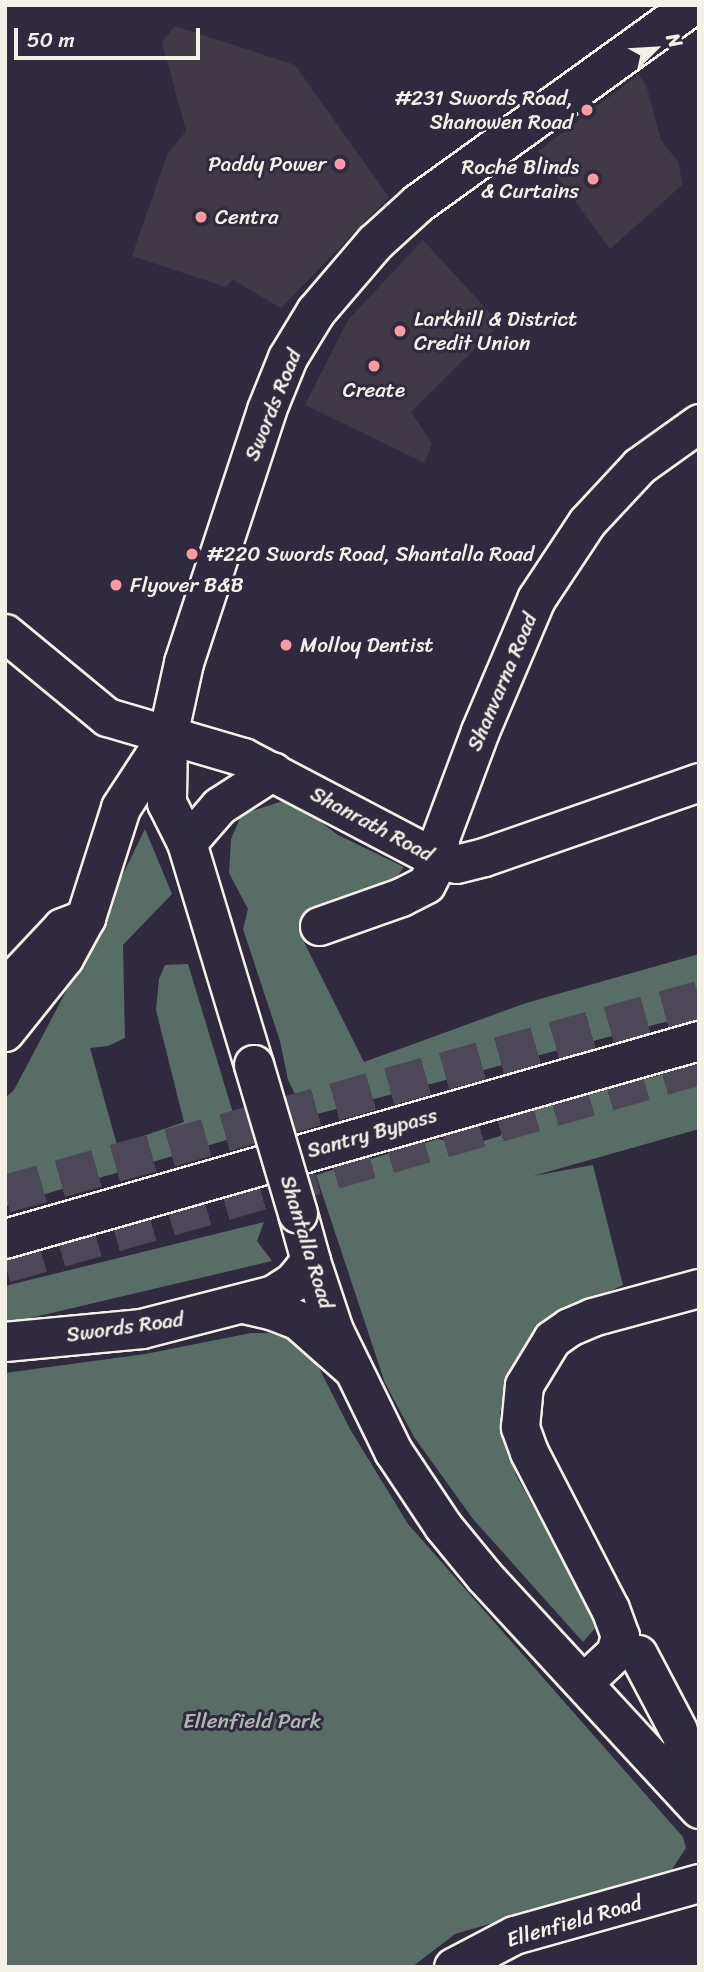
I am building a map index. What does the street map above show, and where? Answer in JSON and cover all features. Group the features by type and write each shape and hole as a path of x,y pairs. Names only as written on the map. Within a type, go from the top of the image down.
{"main road":[{"name":"Swords Road","path":"5,1032 64,958 86,918 121,807 168,736 185,659 267,410 288,358 316,312 375,243 419,203 694,5"},
{"name":"Shantalla Road","path":"168,736 167,803 187,843 312,1261"},
{"name":"Santry Bypass","path":"5,1239 699,1041"},
{"name":"Swords Road","path":"5,1342 142,1329 244,1304 274,1295 294,1282 312,1261"},
{"path":"244,1304 299,1321 352,1368"}],"street":[{"name":"Shanvarna Road","path":"319,926 401,897 426,884 439,860 440,838 536,599 596,512 639,466 699,423"},
{"name":"Shanrath Road","path":"5,633 107,717 243,757 439,860 456,864 484,857 699,782"},
{"path":"187,843 219,806 273,771"},
{"path":"5,988 49,939 72,921 86,918"},
{"name":"Shantalla Road","path":"312,1261 334,1330 393,1451 443,1526 484,1576 699,1809"},
{"path":"584,1682 615,1653 620,1636 604,1597 528,1452 520,1427 524,1385 552,1339 569,1326 592,1317 699,1288"},
{"path":"638,1654 693,1761 671,1778"},
{"path":"629,1731 675,1725"},
{"name":"Ellenfield Road","path":"453,1967 514,1935 699,1883"}],"shaded area":[{"path":"175,26 295,65 389,197 281,308 233,280 226,287 132,256 167,155 186,131 162,42"},
{"path":"639,74 647,88 661,140 679,163 682,185 610,249 538,151"},
{"path":"423,240 500,324 411,412 432,443 425,463 305,405 348,320"}],"green space":[{"path":"283,801 307,812 338,835 404,867 397,877 312,909 300,934 364,1062 526,1003 699,954 699,1013 306,1117 300,1096 295,1094 288,1080 280,1041 243,929 248,909 229,873 231,839 242,814"},
{"path":"145,829 172,894 123,945 125,1038 108,1046 90,1048 117,1145 184,1122 156,1010 159,979 165,965 188,964 240,1136 5,1206 5,1098 14,1090 63,997"},
{"path":"699,1064 699,1129 533,1176 593,1165 623,1285 580,1305 514,1370 500,1412 516,1475 598,1625 583,1642 473,1519 414,1437 385,1383 316,1175 438,1139 467,1146 500,1136 517,1115"},
{"path":"264,1222 257,1241 272,1261 5,1324 5,1286"},
{"name":"Ellenfield Park","path":"251,1333 269,1333 287,1339 314,1358 350,1429 408,1524 683,1837 686,1848 671,1871 455,1934 412,1967 5,1967 5,1373 145,1354"}],"tunnel":[{"path":"5,1194 699,1000"},
{"path":"5,1264 699,1066"}],"place":[{"name":"#231 Swords Road, Shanowen Road","path":"587,110"},
{"name":"Paddy Power","path":"340,164"},
{"name":"Roche Blinds & Curtains","path":"593,179"},
{"name":"Centra","path":"201,217"},
{"name":"Larkhill & District Credit Union","path":"400,331"},
{"name":"Create","path":"374,366"},
{"name":"#220 Swords Road, Shantalla Road","path":"192,554"},
{"name":"Flyover B&B","path":"116,585"},
{"name":"Molloy Dentist","path":"286,645"}]}
